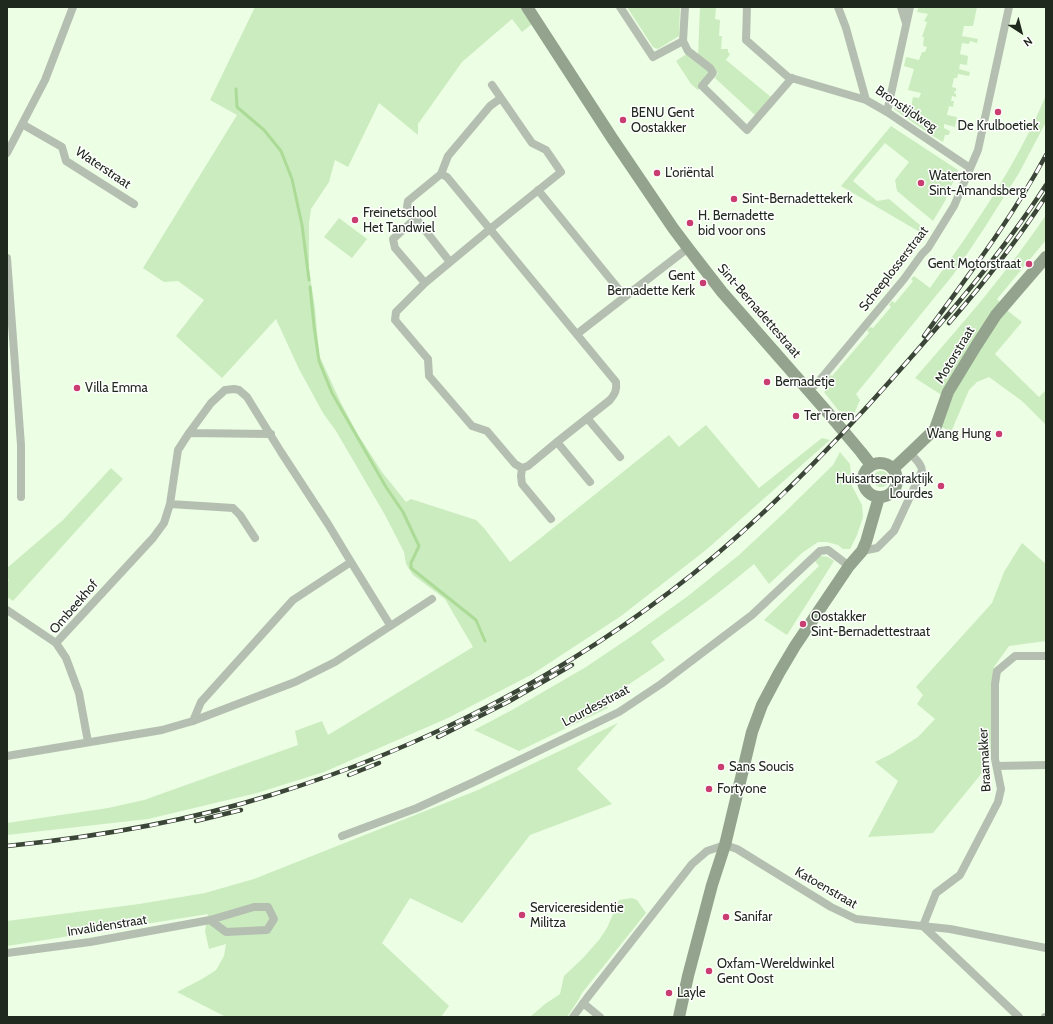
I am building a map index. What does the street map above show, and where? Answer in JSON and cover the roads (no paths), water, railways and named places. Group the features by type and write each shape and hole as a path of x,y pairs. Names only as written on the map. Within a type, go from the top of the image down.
{"street":[{"path":"7,153 45,80 73,7"},
{"name":"Sint-Bernadettestraat","path":"527,7 612,138 688,248 722,292 847,435 871,465"},
{"path":"620,7 653,57 683,41"},
{"path":"685,7 683,41 688,51 710,68 713,73 702,86 747,130 792,78"},
{"path":"747,7 746,40 788,77 866,100"},
{"name":"Bronstijdweg","path":"838,7 846,28 866,100 887,112 970,168"},
{"path":"901,7 906,23"},
{"path":"887,112 910,7"},
{"name":"Scheeplosserstraat","path":"809,391 899,285 928,248 954,206 978,150 997,59 1010,7"},
{"path":"441,174 448,177 490,229 616,382 617,388 615,394 610,400 528,466 522,468 515,464 487,431 472,426 429,376 428,359 395,320 396,312 425,283 490,229 561,172 546,150 532,143 492,85"},
{"path":"450,262 407,207 408,201 441,174 448,156 490,106 501,98"},
{"name":"Waterstraat","path":"22,124 62,147 66,161 134,204"},
{"path":"538,190 625,297"},
{"path":"416,218 393,239 394,248 425,283"},
{"path":"577,334 688,248"},
{"name":"Motorstraat","path":"893,469 935,429 948,392 980,340 996,316 1046,256"},
{"path":"7,258 21,445 21,497"},
{"name":"Ombeekhof","path":"88,742 79,692 66,658 56,643 153,538 164,523 170,504 178,450 210,403 225,390 239,390 247,397 390,625"},
{"path":"587,418 620,457"},
{"path":"189,433 271,434"},
{"path":"557,442 590,482"},
{"path":"862,551 877,548 894,531 922,471 921,465 910,453"},
{"path":"882,463 893,469 896,477 896,483 894,489 890,493 879,497 868,493 863,483 863,477 865,471 871,465 882,463"},
{"path":"522,468 522,484 551,519"},
{"path":"679,1017 688,976 712,885 725,845 752,732 762,705 795,646 849,566 862,551 879,497"},
{"path":"170,504 233,508 240,515 255,538"},
{"name":"Lourdesstraat","path":"342,836 417,808 619,712 661,684 752,615 820,551 828,550 849,566"},
{"path":"193,721 201,702 293,600 350,562"},
{"path":"11,756 162,730 193,721 295,682 335,662 432,599"},
{"path":"7,610 56,643"},
{"name":"Braamakker","path":"923,926 936,894 960,875 998,802 1001,788 995,759 994,684 997,671 1015,656 1046,656"},
{"path":"997,766 1046,765"},
{"path":"574,1017 583,1003 692,864 706,851 725,845"},
{"name":"Katoenstraat","path":"725,845 737,849 831,907 856,919 950,929 1046,948"},
{"name":"Invalidenstraat","path":"7,953 90,942 210,920 254,907 268,906 274,920 267,930 226,932 210,920"},
{"path":"923,926 1019,1017"},
{"path":"583,1003 600,1017"}],"waterway":[{"path":"236,89 237,107 264,130 281,151 292,179 302,225 309,280"},
{"path":"310,287 319,361 332,393 386,487 403,512 419,546 411,563 411,568 476,620 485,641"}],"railway":[{"path":"924,336 1003,225 1046,155"},
{"path":"7,846 74,838 173,821 239,805 328,776 384,755 493,704 546,675 597,643 694,573 747,528 797,481 868,406 952,310 1011,236 1046,185"},
{"path":"949,323 1000,261 1046,196"},
{"path":"438,737 508,702 572,665"},
{"path":"349,775 379,763"},
{"path":"196,821 241,810"}],"place":[{"name":"De Krulboetiek","path":"998,112"},
{"name":"BENU Gent Oostakker","path":"623,120"},
{"name":"L'oriëntal","path":"657,173"},
{"name":"Watertoren Sint-Amandsberg","path":"921,183"},
{"name":"Sint-Bernadettekerk","path":"734,199"},
{"name":"Freinetschool Het Tandwiel","path":"355,220"},
{"name":"H. Bernadette bid voor ons","path":"690,223"},
{"name":"Gent Motorstraat","path":"1029,264"},
{"name":"Gent Bernadette Kerk","path":"703,283"},
{"name":"Bernadetje","path":"767,382"},
{"name":"Villa Emma","path":"77,388"},
{"name":"Ter Toren","path":"796,416"},
{"name":"Wang Hung","path":"999,434"},
{"name":"Huisartsenpraktijk Lourdes","path":"941,486"},
{"name":"Oostakker Sint-Bernadettestraat","path":"803,624"},
{"name":"Sans Soucis","path":"721,767"},
{"name":"Fortyone","path":"709,789"},
{"name":"Serviceresidentie Militza","path":"522,915"},
{"name":"Sanifar","path":"726,917"},
{"name":"Oxfam-Wereldwinkel Gent Oost","path":"709,971"},
{"name":"Layle","path":"669,993"}]}
